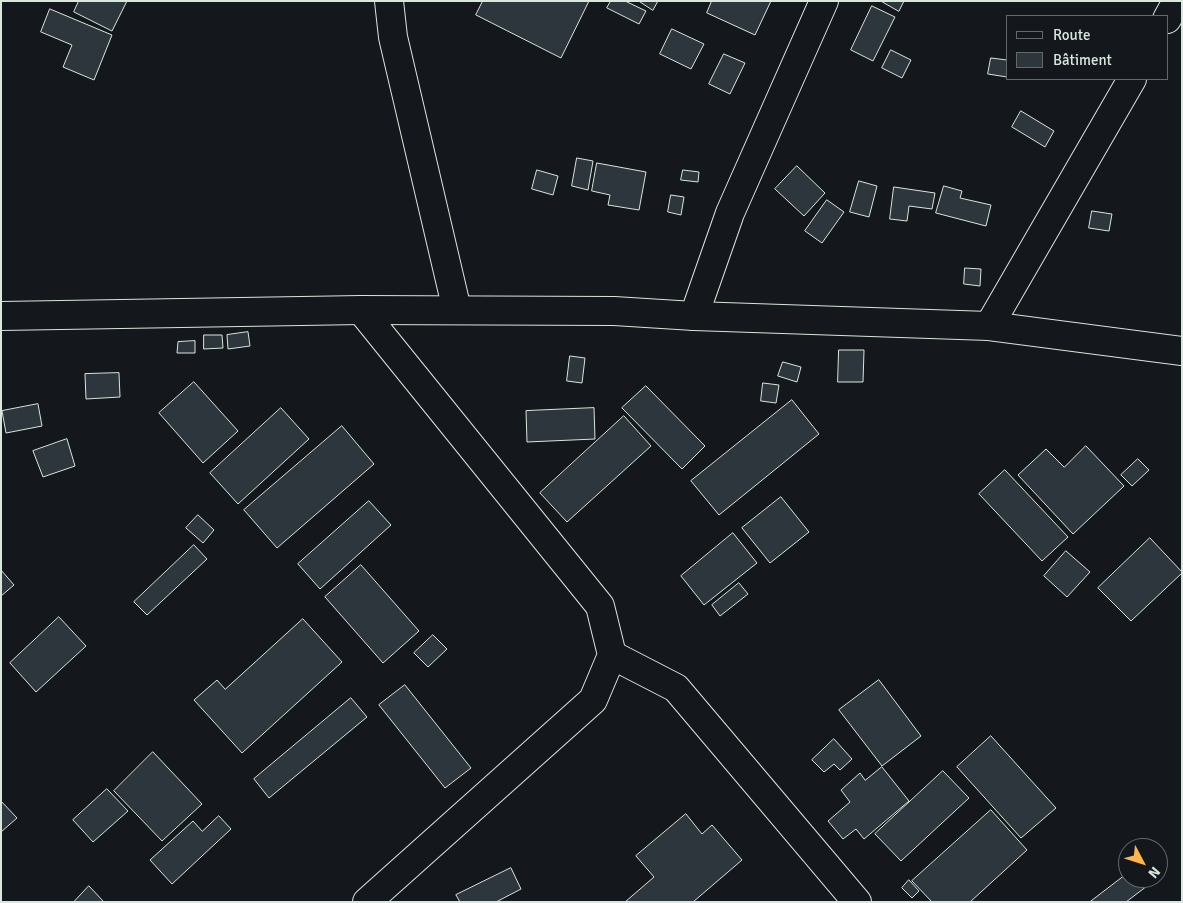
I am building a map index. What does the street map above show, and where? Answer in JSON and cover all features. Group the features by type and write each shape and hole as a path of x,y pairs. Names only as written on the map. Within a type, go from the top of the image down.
{"street":[{"path":"389,1 393,37 457,310"},
{"path":"694,316 730,213 824,1"},
{"path":"1168,17 1177,1"},
{"path":"989,326 1131,80"},
{"path":"361,310 600,606 612,654 593,700 367,902"},
{"path":"1,316 361,310 614,311 694,316 989,326 1182,351"},
{"path":"612,654 676,688 857,902"}],"building":[{"path":"79,1 127,1 112,31 74,12"},
{"path":"483,1 589,1 561,58 476,15"},
{"path":"611,1 625,1 646,11 639,24 607,8"},
{"path":"639,1 658,1 653,10"},
{"path":"712,1 771,1 755,35 707,13"},
{"path":"881,1 904,1 899,11"},
{"path":"872,6 895,17 873,61 851,50"},
{"path":"50,9 112,35 94,80 63,67 72,45 41,32"},
{"path":"672,29 704,44 691,69 660,54"},
{"path":"891,50 911,60 902,78 882,68"},
{"path":"724,54 745,63 730,94 709,84"},
{"path":"991,58 1006,60 1006,77 988,74"},
{"path":"1021,111 1054,131 1045,147 1012,127"},
{"path":"577,158 593,161 588,190 572,186"},
{"path":"597,163 646,172 639,210 608,205 610,195 592,191"},
{"path":"797,166 825,193 804,216 775,189"},
{"path":"537,170 558,176 553,195 532,189"},
{"path":"683,170 699,172 698,182 681,180"},
{"path":"859,181 877,186 869,217 850,212"},
{"path":"944,186 962,191 960,198 991,205 986,226 936,213"},
{"path":"894,187 935,193 932,209 909,206 907,221 890,219"},
{"path":"671,195 684,197 681,215 668,212"},
{"path":"827,200 844,212 822,243 805,231"},
{"path":"1092,211 1112,214 1109,231 1089,228"},
{"path":"965,268 981,269 980,286 964,284"},
{"path":"248,332 250,346 228,349 227,335"},
{"path":"204,335 222,335 223,348 204,349"},
{"path":"195,341 195,353 177,353 178,342"},
{"path":"839,350 864,350 863,382 838,382"},
{"path":"570,356 585,358 582,383 567,381"},
{"path":"783,362 801,367 797,382 778,376"},
{"path":"119,373 120,397 86,399 85,374"},
{"path":"194,382 238,431 203,463 159,413"},
{"path":"763,383 779,385 776,403 761,401"},
{"path":"646,386 705,446 682,469 622,408"},
{"path":"792,400 819,434 719,515 691,481"},
{"path":"38,404 42,426 6,433 2,411"},
{"path":"281,408 309,439 238,504 210,473"},
{"path":"594,408 595,439 527,442 526,411"},
{"path":"624,416 651,446 567,522 540,493"},
{"path":"342,426 374,464 277,548 244,510"},
{"path":"67,439 75,466 43,477 33,451"},
{"path":"1086,446 1124,486 1073,534 1018,475 1046,449 1064,467"},
{"path":"1138,459 1149,470 1132,486 1121,475"},
{"path":"1005,470 1068,537 1042,561 979,494"},
{"path":"781,497 809,532 770,563 742,528"},
{"path":"369,501 391,525 320,589 298,564"},
{"path":"198,515 214,530 203,543 186,528"},
{"path":"733,533 757,563 704,605 681,576"},
{"path":"1150,538 1182,573 1131,621 1098,588"},
{"path":"194,545 207,559 147,615 134,602"},
{"path":"1066,551 1090,572 1067,597 1044,576"},
{"path":"361,565 419,631 383,663 325,597"},
{"path":"1,570 14,585 1,596"},
{"path":"739,583 748,594 720,616 712,605"},
{"path":"59,617 86,646 36,692 10,663"},
{"path":"303,619 342,662 242,753 194,700 217,680 225,689"},
{"path":"433,635 447,649 428,667 414,653"},
{"path":"879,680 921,736 882,766 839,710"},
{"path":"405,685 471,768 445,788 379,705"},
{"path":"351,698 367,717 269,798 254,779"},
{"path":"991,736 1056,808 1021,838 957,767"},
{"path":"834,739 852,759 840,770 834,764 824,772 812,760"},
{"path":"153,752 202,804 162,841 114,791"},
{"path":"882,767 909,801 864,839 856,829 843,839 828,821 850,802 841,790 860,773 865,780"},
{"path":"943,771 969,798 901,861 875,834"},
{"path":"107,789 128,811 93,842 73,820"},
{"path":"1,801 17,818 1,832"},
{"path":"991,810 1027,850 970,902 932,902 912,881"},
{"path":"686,814 702,834 712,825 742,860 693,902 625,902 654,877 636,856"},
{"path":"219,816 231,829 172,884 150,860 193,821 202,831"},
{"path":"511,868 521,889 496,902 460,902 456,895"},
{"path":"909,880 919,891 912,898 902,888"},
{"path":"1118,881 1118,888 1144,888 1126,902 1090,902"},
{"path":"89,886 104,902 74,902"}]}
